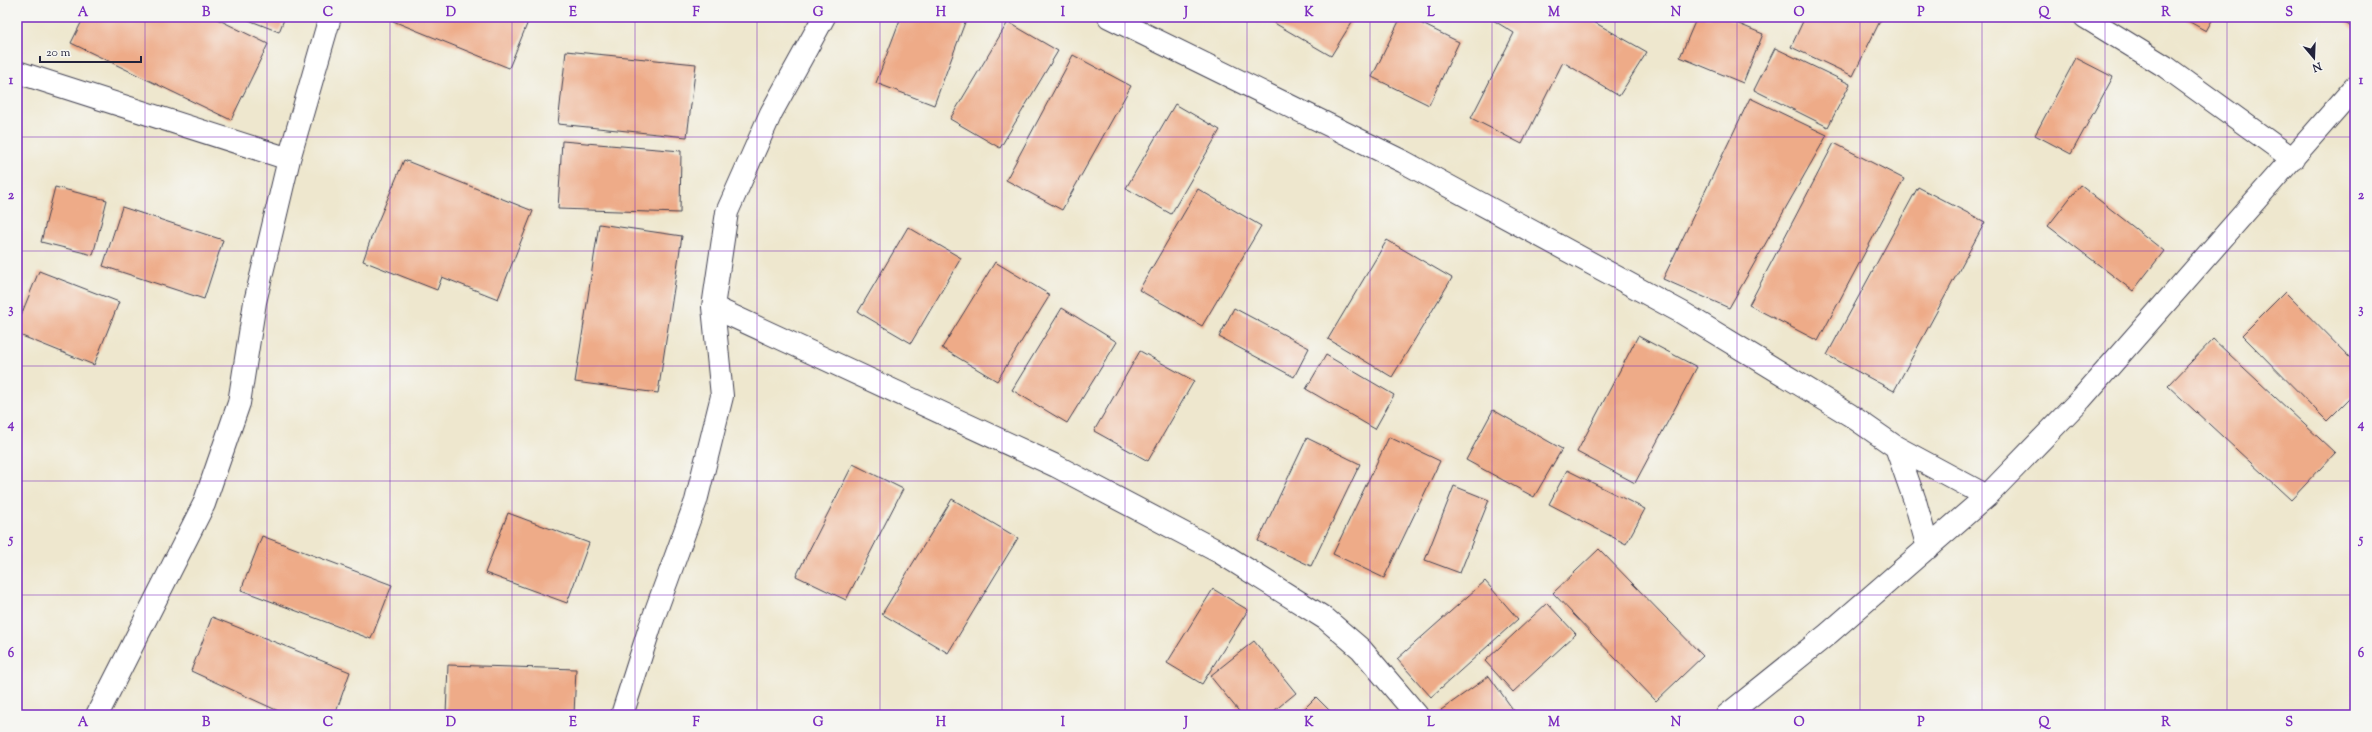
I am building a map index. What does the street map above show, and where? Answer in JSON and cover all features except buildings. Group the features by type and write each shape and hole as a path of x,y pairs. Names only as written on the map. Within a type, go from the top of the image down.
{"street":[{"path":"97,715 204,504 239,403 256,302 289,159 330,17"},
{"path":"622,715 650,627 696,501 722,396 713,307 727,212 771,113 824,17"},
{"path":"1109,17 1404,162 1675,309 1850,415 1896,447 1987,496"},
{"path":"2085,17 2166,67 2292,159"},
{"path":"17,72 289,159"},
{"path":"1727,715 1828,634 1987,496 2080,399 2355,87"},
{"path":"713,307 1056,466 1221,553 1326,619 1361,649 1417,715"},
{"path":"1896,447 1915,500 1928,548"}]}
